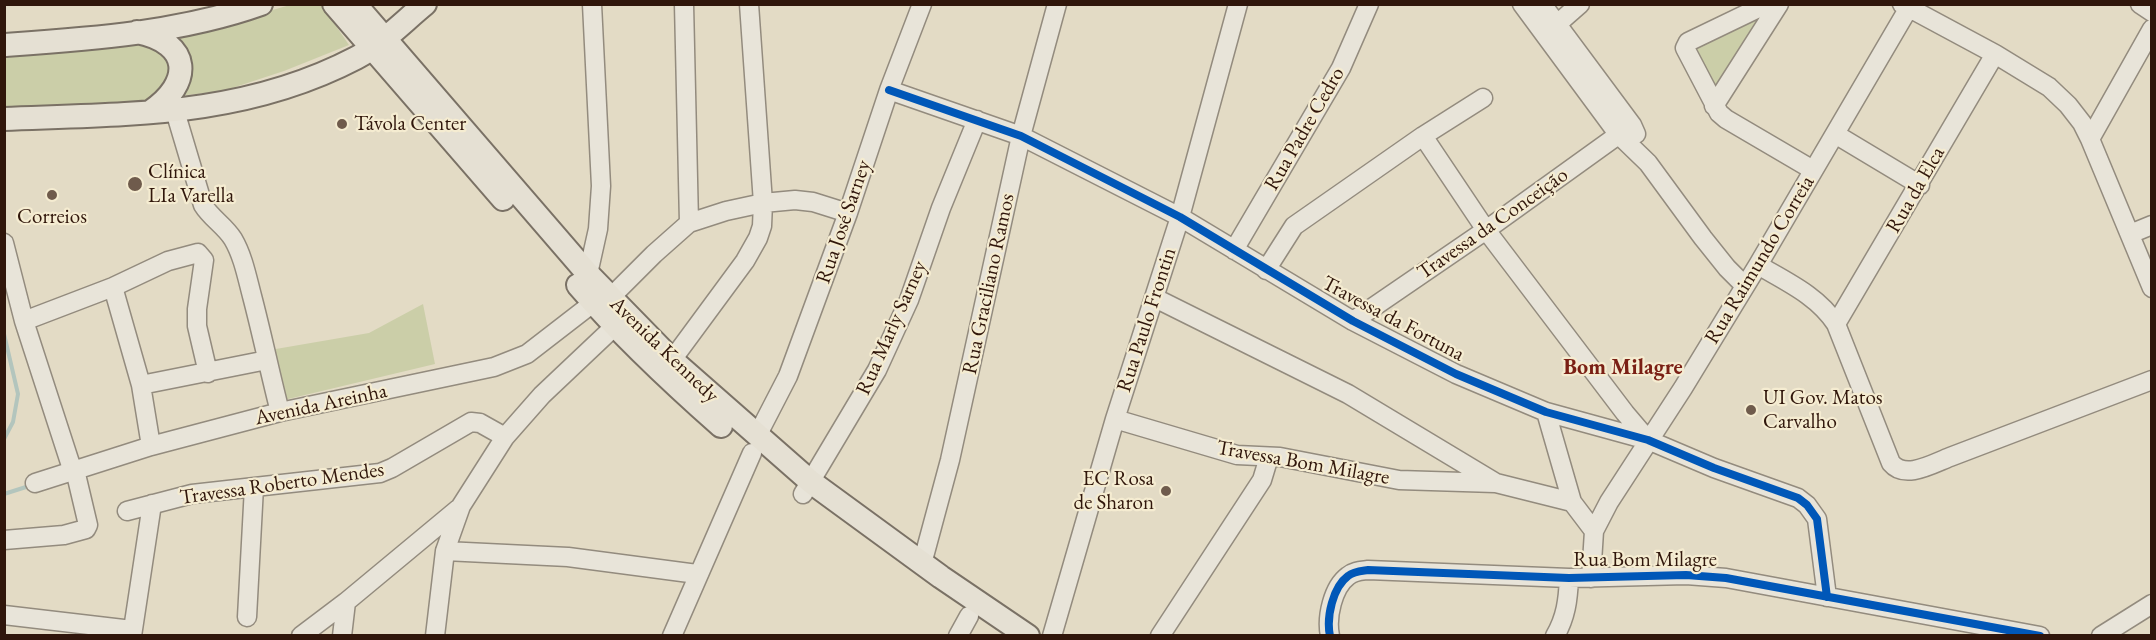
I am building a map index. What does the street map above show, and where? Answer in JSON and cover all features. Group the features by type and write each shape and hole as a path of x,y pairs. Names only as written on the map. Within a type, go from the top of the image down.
{"main road":[{"path":"4,45 117,36 223,16 261,4"},
{"name":"Avenida Kennedy","path":"334,4 377,43 588,274 615,326 677,387 755,445 969,616 1000,636"},
{"name":"Avenida Kennedy","path":"355,4 377,43 602,300 672,360 755,445"},
{"path":"4,120 175,111 270,93 357,57 425,4"},
{"path":"137,32 164,42 175,53 180,63 181,73 176,89 165,102 150,112"},
{"name":"Avenida Kennedy","path":"807,488 1028,636"}],"street":[{"path":"588,274 598,229 601,186 592,4"},
{"path":"684,4 689,223 726,211 763,203 795,200 813,202 848,213"},
{"path":"672,360 745,261 762,226 763,203 749,4"},
{"name":"Rua José Sarney","path":"672,636 755,445 789,376 848,213 889,90 922,4"},
{"name":"Rua Graciliano Ramos","path":"922,564 953,448 1021,136 1057,4"},
{"name":"Rua Paulo Frontin","path":"1052,636 1115,419 1180,217 1238,4"},
{"name":"Rua Padre Cedro","path":"1234,250 1341,68 1369,4"},
{"path":"1522,4 1551,30 1702,238 1745,286"},
{"path":"1542,4 1551,30"},
{"path":"1551,30 1580,4"},
{"path":"1767,4 1686,44 1688,54 1714,106 1726,119 1813,170"},
{"path":"1714,106 1779,4"},
{"path":"2140,4 2151,12"},
{"path":"1907,6 1995,54 2046,93 2068,105 2082,123 2090,139 2151,288"},
{"name":"Rua Raimundo Correia","path":"1591,578 1594,531 1609,502 1683,388 1758,265 1907,6"},
{"path":"2090,139 2151,29"},
{"name":"Rua da Elca","path":"1836,324 1920,185 1995,54"},
{"name":"Travessa da Fortuna","path":"889,90 1021,136 1180,217 1353,321 1456,374 1546,412 1648,440 1714,468 1789,494 1807,505 1817,519 1827,597"},
{"path":"1266,270 1294,226 1483,98"},
{"path":"175,111 203,205 210,215 223,226 239,253 280,412"},
{"name":"Rua Marly Sarney","path":"807,488 877,370 905,310 941,208 977,120"},
{"name":"Travessa da Conceição","path":"1353,321 1486,230 1625,129"},
{"path":"1835,134 1920,185"},
{"path":"1424,136 1486,230 1648,440"},
{"name":"Avenida Areinha","path":"35,483 151,446 280,412 494,367 527,354 602,300 689,223"},
{"path":"2130,234 2151,225"},
{"path":"4,243 24,321 74,471 88,525 86,529 64,535 4,540"},
{"path":"24,321 113,287 168,261 198,253 204,260 197,326 208,373"},
{"path":"1758,265 1818,301 1825,308 1836,324 1891,463 1902,471 1916,469 2151,380"},
{"path":"113,287 141,386 151,446"},
{"name":"Travessa Bom Milagre","path":"1155,297 1348,394 1496,483 1572,502"},
{"path":"435,636 445,551 461,506 505,437 542,395 615,326"},
{"path":"141,386 267,360"},
{"path":"1546,412 1572,502 1594,531"},
{"name":"Travessa Bom Milagre","path":"1115,419 1237,455 1280,457 1399,480 1496,483"},
{"name":"Travessa Roberto Mendes","path":"127,511 192,495 363,476 380,472 392,468 471,422 480,423 505,437"},
{"path":"1160,636 1262,480 1269,457"},
{"path":"247,617 254,487"},
{"path":"4,615 132,633 152,504"},
{"path":"301,636 346,602 461,506"},
{"path":"445,551 568,556 697,574"},
{"name":"Rua Bom Milagre","path":"1330,636 1328,625 1336,595 1342,583 1349,575 1357,571 1368,570 1569,578 1686,575 1718,578 2040,636"},
{"path":"1555,636 1562,624 1568,602 1569,578"},
{"path":"342,636 346,602"},
{"path":"2086,636 2107,632 2151,604"},
{"path":"958,636 969,616"}],"green space":[{"path":"321,4 349,45 284,71 223,91 178,96 171,36 290,5"},
{"path":"1771,7 1713,93 1687,45"},
{"path":"144,44 169,55 172,79 141,104 5,108 5,56"},
{"path":"423,304 435,364 284,400 270,350 369,333"}],"waterway":[{"path":"4,334 18,394 13,422 4,439"},
{"path":"4,494 26,487"}],"cycle path":[{"path":"889,90 1021,136 1180,217 1353,321 1456,374 1546,412 1648,440 1714,468 1798,498 1807,505 1817,519 1827,597"},
{"path":"1330,636 1330,612 1338,587 1350,574 1368,570 1569,578 1686,575 1726,578 2040,636"}],"place":[{"name":"Távola Center","path":"342,124"},
{"name":"Clínica LIa Varella","path":"135,184"},
{"name":"Correios","path":"52,195"},
{"name":"UI Gov. Matos Carvalho","path":"1751,410"},
{"name":"EC Rosa de Sharon","path":"1166,491"}],"district":[{"name":"Bom Milagre","path":"1623,368"}]}
